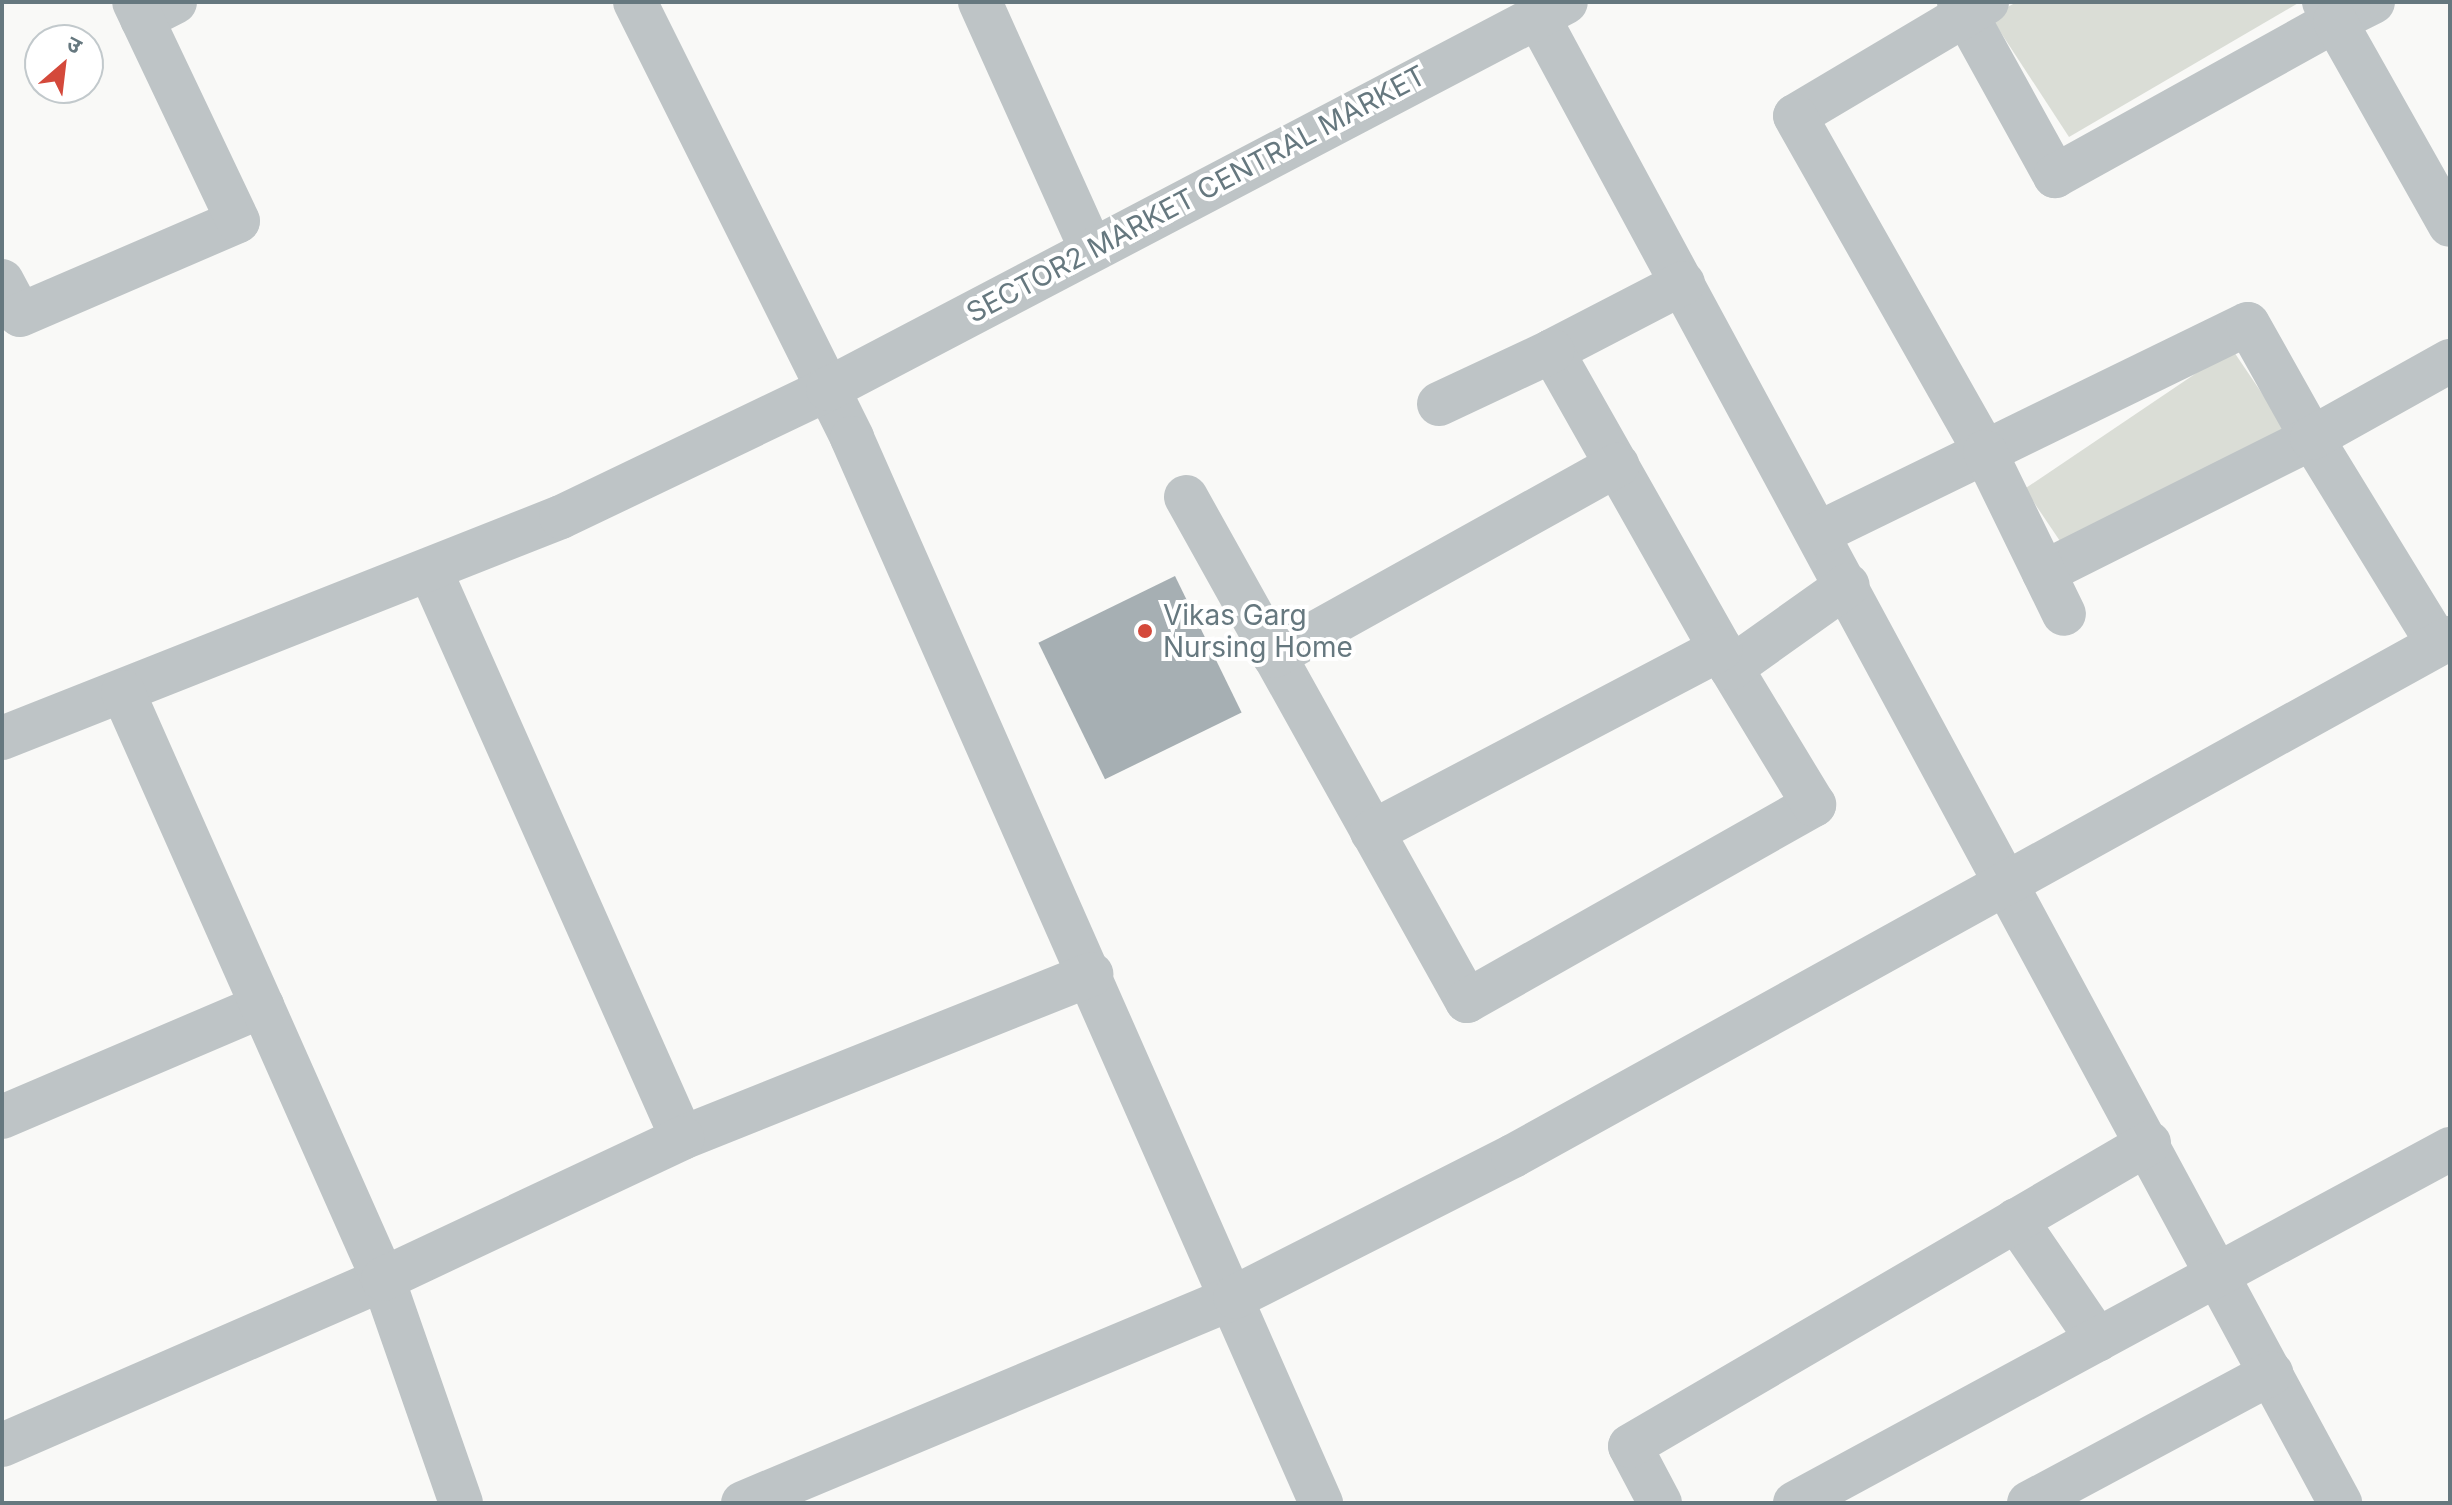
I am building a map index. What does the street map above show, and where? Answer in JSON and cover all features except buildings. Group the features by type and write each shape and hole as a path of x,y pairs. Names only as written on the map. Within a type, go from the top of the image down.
{"street":[{"path":"635,2 828,389 1235,1297 1321,1503"},
{"path":"2064,614 1985,452 1795,116 1971,6 2055,176 2344,8 2450,225"},
{"path":"993,7 1090,247"},
{"path":"8,307 238,221 150,8"},
{"path":"1552,9 1683,283 2010,882 2340,1503"},
{"name":"SECTOR2 MARKET CENTRAL MARKET","path":"2,738 561,517 828,389 1090,247 1552,9"},
{"path":"1439,404 1552,351 1683,283"},
{"path":"743,1503 1235,1297 1513,1156 2444,641 2312,438 2248,324 1819,533"},
{"path":"1186,497 1467,1001 1814,805 1726,658 1552,351"},
{"path":"2044,572 2312,438 2450,361"},
{"path":"1274,656 1617,465"},
{"path":"430,570 682,1138"},
{"path":"1372,832 1726,658 1848,585"},
{"path":"123,692 383,1279 461,1503"},
{"path":"2,1445 383,1279 682,1138 1091,974"},
{"path":"2,1117 262,1006"},
{"path":"1660,1503 1630,1446 2149,1143"},
{"path":"1795,1503 2450,1149"},
{"path":"2016,1220 2098,1340"},
{"path":"2029,1503 2271,1373"}],"shaded area":[{"path":"2017,2 2300,2 2069,137 1990,16"},
{"path":"2232,349 2287,430 2080,570 2025,489"}],"place":[{"name":"Vikas Garg Nursing Home","path":"1145,631"}]}
